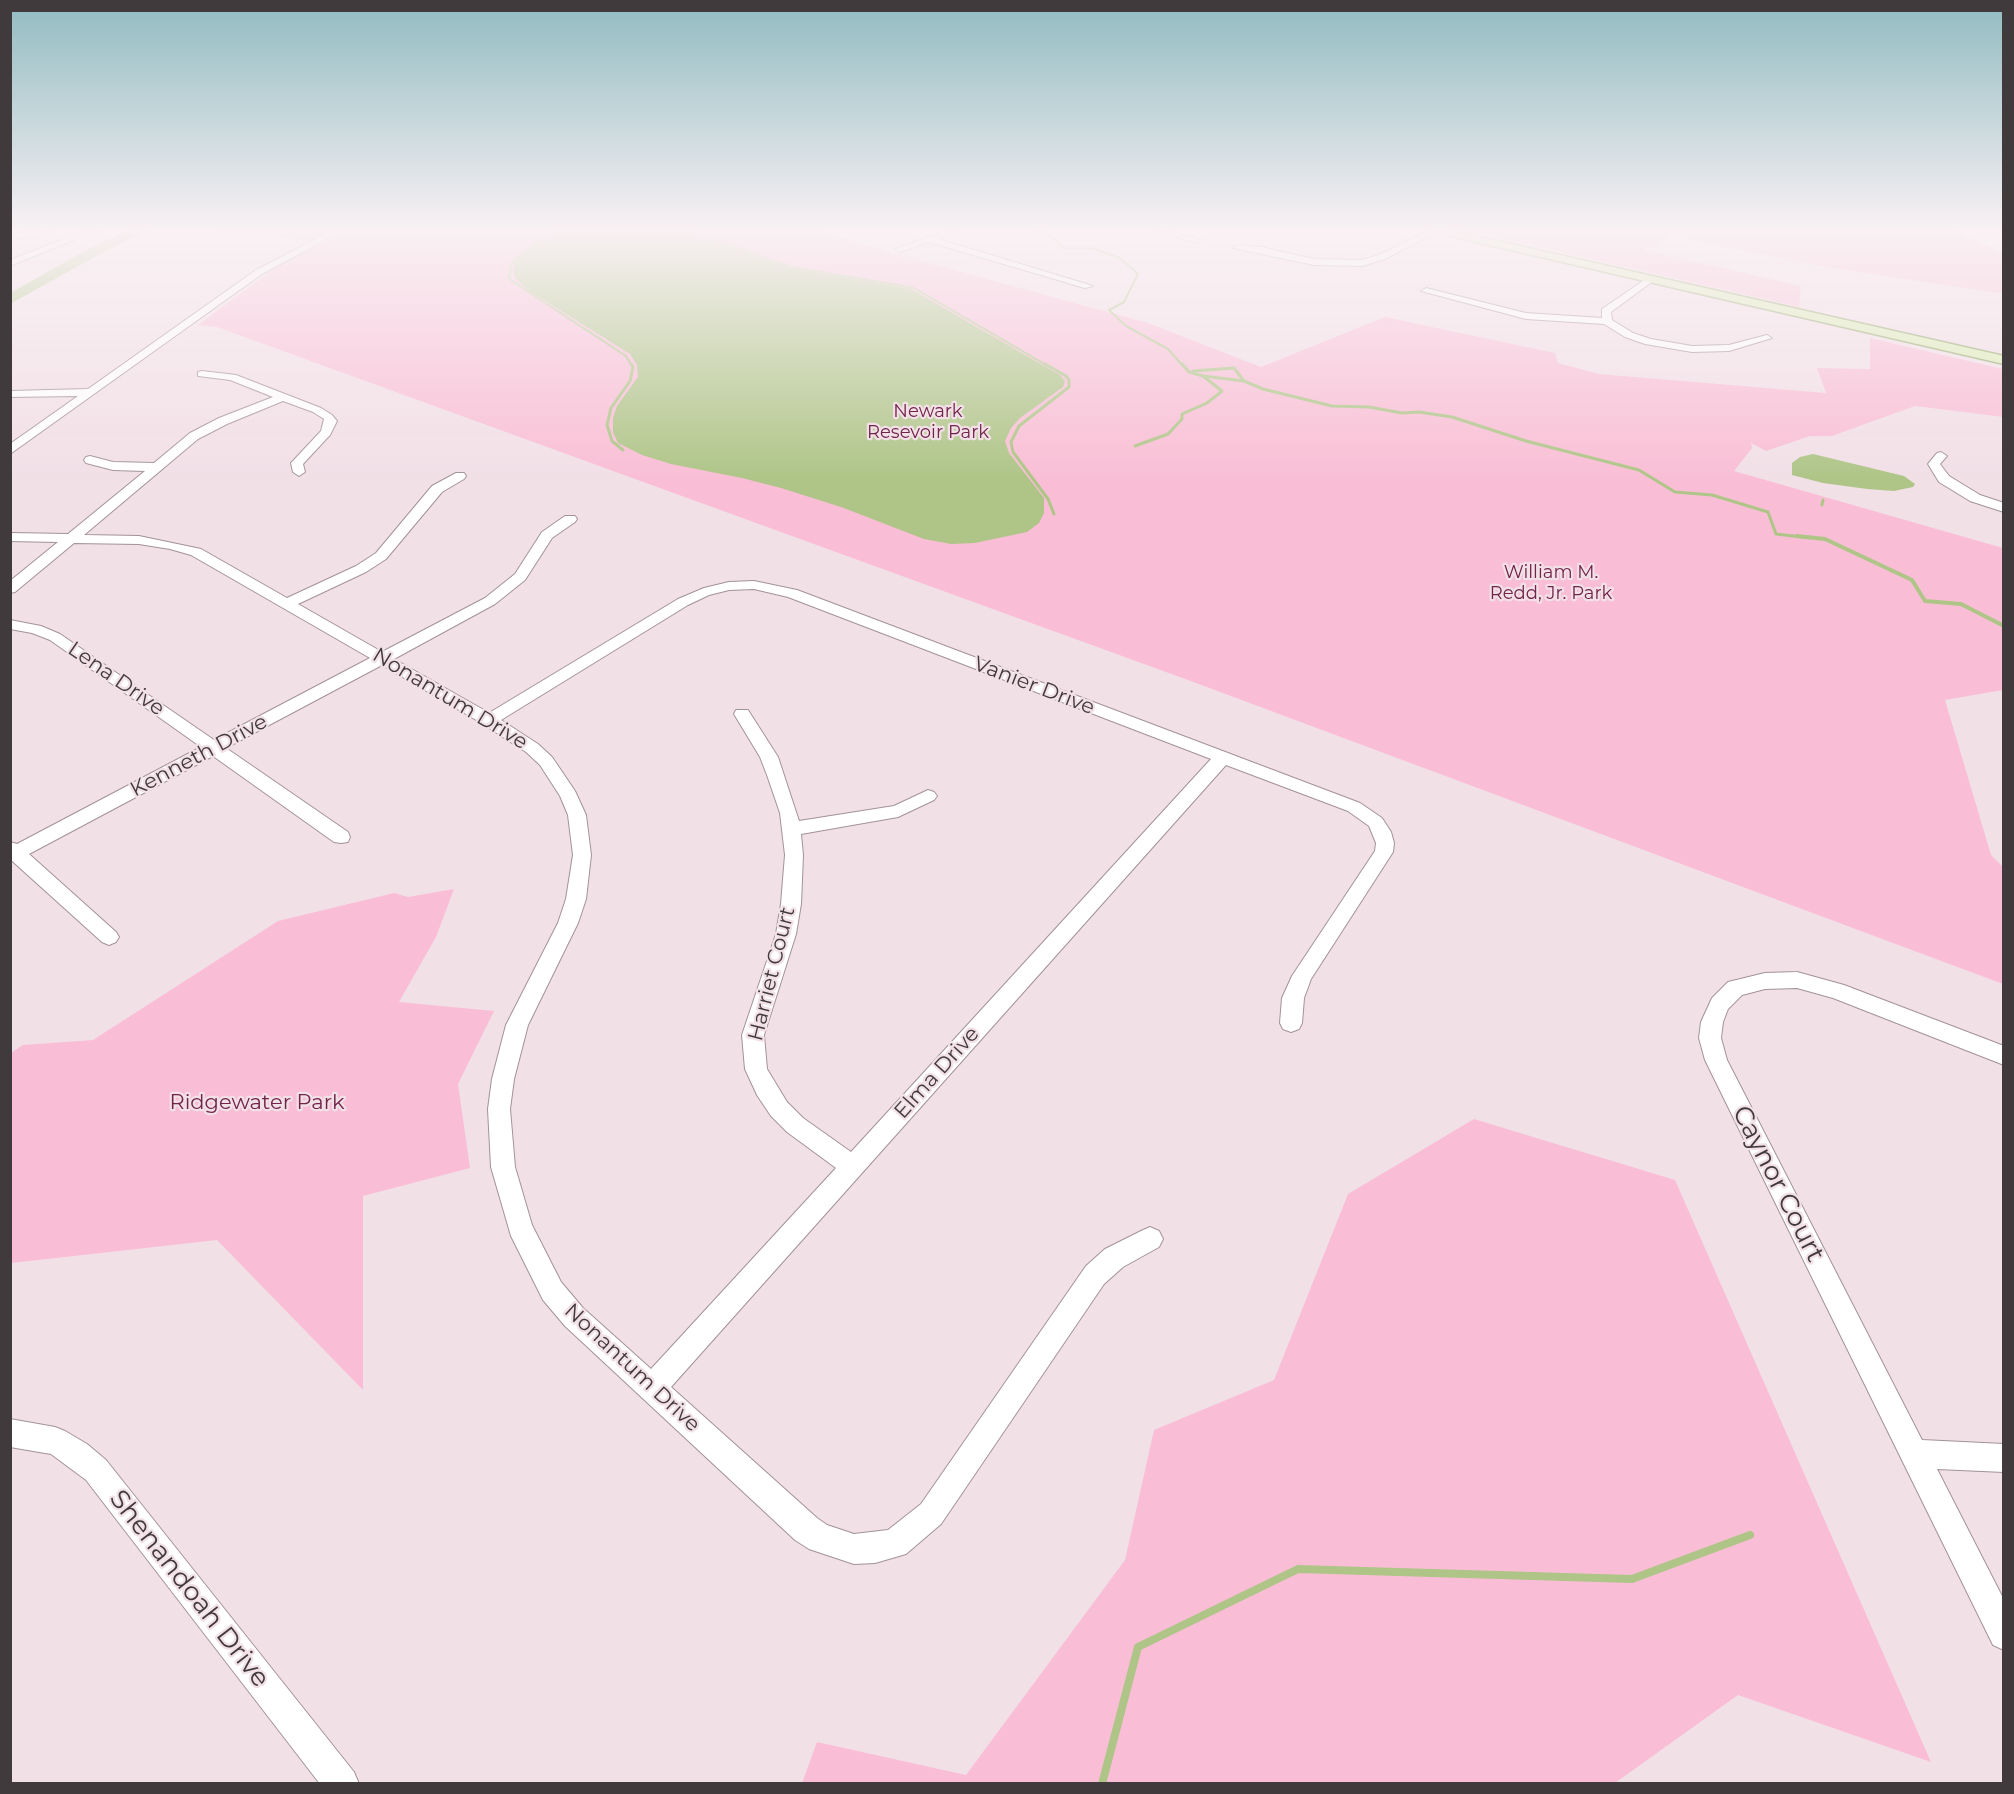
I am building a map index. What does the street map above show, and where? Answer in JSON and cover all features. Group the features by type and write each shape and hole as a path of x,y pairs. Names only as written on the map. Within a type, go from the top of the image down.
{"main road":[{"path":"1793,312 2004,360"}],"street":[{"path":"10,450 204,312"},
{"path":"1509,312 1526,316 1607,321 1620,331 1638,339 1679,348 1729,348 1767,338"},
{"path":"1606,312 1607,321"},
{"path":"202,374 232,377 324,413 331,421 326,432 297,463 299,472"},
{"path":"10,394 92,392"},
{"path":"10,589 155,467 208,428 282,397"},
{"path":"1941,456 1934,464 1944,479 1975,498 2004,508"},
{"path":"90,460 113,466 155,467"},
{"path":"287,604 361,569 381,556 437,489 460,476"},
{"name":"Kenneth Drive","path":"13,851 215,747 503,592 520,577 547,535 570,519"},
{"name":"Nonantum Drive","path":"10,537 139,540 185,548 208,558 489,720 532,748 546,761 569,795 577,814 581,835 580,877 568,923 517,1025 503,1078 499,1109 500,1137 509,1196 524,1236 552,1291 582,1325 806,1529 820,1538 854,1549 895,1543 915,1529 931,1514 1095,1275 1114,1258 1150,1239"},
{"name":"Vanier Drive","path":"489,720 692,597 729,586 754,585 792,593 1354,807 1376,822 1385,843 1380,861 1302,976 1293,998 1291,1023"},
{"name":"Lena Drive","path":"10,624 36,629 55,636 341,837"},
{"name":"Harriet Court","path":"742,714 769,757 784,796 792,829 793,879 786,934 753,1035 756,1069 779,1109 795,1125 852,1166"},
{"name":"Elma Drive","path":"652,1388 1222,758"},
{"path":"792,829 898,811 928,796"},
{"path":"13,851 109,937"},
{"name":"Caynor Court","path":"2004,1056 1837,990 1797,980 1765,981 1735,988 1720,1004 1712,1022 1710,1038 1716,1060 2004,1634"},
{"name":"Shenandoah Drive","path":"10,1433 55,1441 77,1454 96,1470 342,1784"},
{"path":"1915,1454 2004,1458"}],"green space":[{"name":"William M. Redd, Jr. Park","path":"216,312 1107,312 1148,323 1261,367 1385,317 1555,353 1558,363 1599,374 1826,393 1817,368 1870,369 1870,338 2003,369 2003,417 1915,406 1832,436 1810,436 1766,451 1751,443 1752,448 1734,471 2003,548 2003,690 1945,700 1991,855 2003,867 2003,984 1188,680 217,327 198,325"},
{"name":"Ridgewater Park","path":"454,889 436,937 399,1002 494,1011 458,1084 470,1168 363,1196 363,1390 217,1240 11,1263 11,1053 23,1045 93,1040 278,921 394,893 408,897"},
{"path":"1474,1119 1675,1180 1931,1762 1738,1695 1615,1783 802,1783 817,1742 966,1775 1125,1560 1154,1430 1274,1380 1348,1194"}],"shaded area":[{"path":"563,312 950,312 1060,375 1065,381 1063,387 1020,418 1011,428 1005,441 1009,453 1044,498 1044,513 1039,523 1027,532 975,543 951,544 924,539 841,507 781,488 671,464 642,455 618,443 613,432 613,418 617,406 638,377 637,365 630,354"},
{"path":"1813,454 1904,476 1915,484 1913,487 1894,491 1823,483 1792,475 1792,463 1800,457"}],"waterway":[{"path":"559,312 626,356 632,366"},
{"path":"955,312 1048,366"},
{"path":"1111,312 1126,326 1168,349 1183,366"},
{"path":"623,450 612,441 607,425 611,408 630,381 633,367 631,364"},
{"path":"1045,364 1066,376 1069,380 1069,387 1019,426 1011,442 1013,452 1048,499 1054,514"},
{"path":"1182,364 1189,372 1203,376"},
{"path":"1193,371 1234,368 1244,381"},
{"path":"1135,446 1168,434 1182,419 1182,414 1207,403 1222,391 1203,376"},
{"path":"1203,376 1244,381"},
{"path":"1244,381 1263,389 1332,406 1369,407 1402,413 1419,412 1452,417 1526,441 1639,470 1675,492 1712,495 1768,512 1776,534 1811,538"},
{"path":"1822,505 1823,500"},
{"path":"1797,536 1825,539 1912,580 1925,601 1961,604 2004,626"},
{"path":"1102,1784 1138,1647 1298,1569 1632,1579 1750,1535"}],"park label":[{"name":"Newark Resevoir Park","path":"928,422"}]}
